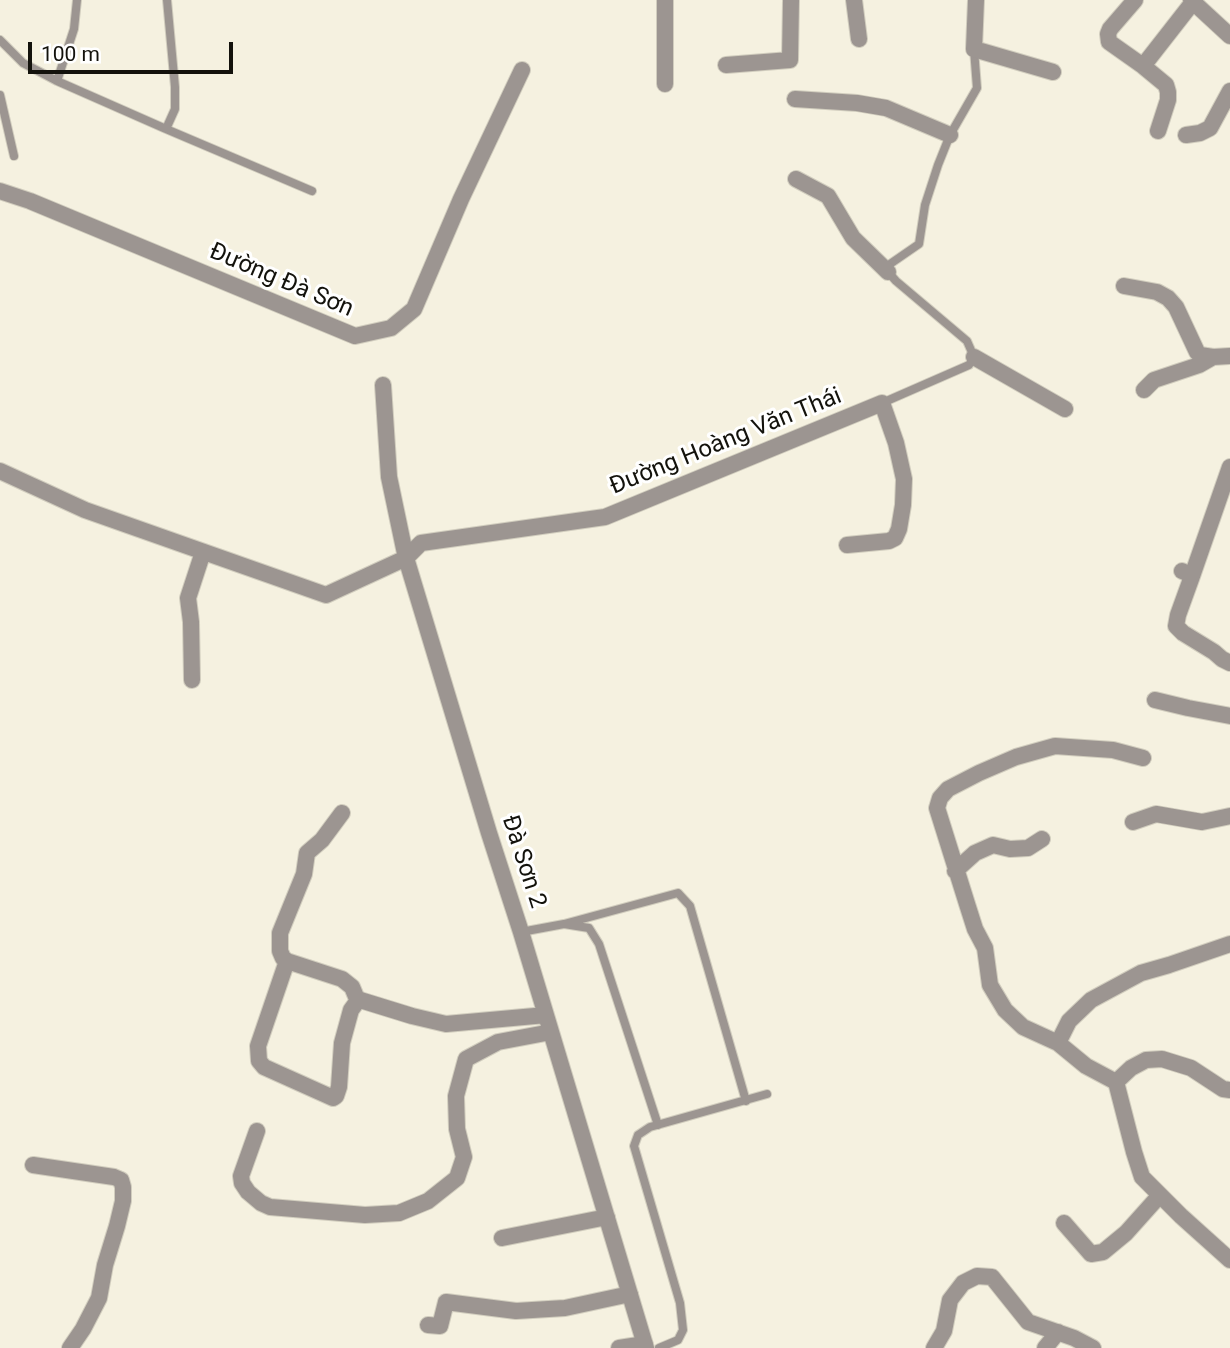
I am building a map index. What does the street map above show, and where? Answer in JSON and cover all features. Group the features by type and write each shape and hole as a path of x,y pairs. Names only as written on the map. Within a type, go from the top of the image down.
{"street":[{"path":"665,84 666,0"},
{"path":"726,65 790,60 791,0"},
{"path":"854,0 859,39"},
{"path":"976,0 974,50 1053,72"},
{"path":"1135,0 1110,29 1108,42 1166,85 1168,100 1158,131"},
{"path":"1143,66 1192,1 1230,36"},
{"name":"Đường Đà Sơn","path":"0,191 355,336 379,331 391,328 414,309 522,70"},
{"path":"1186,135 1200,134 1210,128 1230,91"},
{"path":"795,99 857,103 886,108 950,135"},
{"path":"796,179 828,196 853,238 888,272"},
{"path":"1124,286 1157,292 1168,298 1176,307 1197,352 1200,355 1222,356"},
{"path":"1144,390 1154,380 1222,356"},
{"path":"974,357 1065,409"},
{"name":"Đà Sơn 2","path":"383,385 389,477 412,580 630,1294 650,1347"},
{"path":"847,545 889,541 895,538 899,530 904,479 896,443 882,403"},
{"name":"Đường Hoàng Văn Thái","path":"406,558 421,543 605,517 882,403"},
{"path":"1230,467 1225,495 1186,575 1176,626 1230,663"},
{"path":"0,471 85,510 326,595 406,558"},
{"path":"192,680 188,598 203,551"},
{"path":"1155,700 1230,716"},
{"path":"1143,758 1104,749 1055,746 1016,757 948,789 940,798 937,808 955,871 975,929 985,948 990,985 1005,1010 1023,1027 1058,1043 1086,1066 1116,1082 1142,1177 1230,1260"},
{"path":"342,813 322,840 307,853 304,874 280,933 280,951 287,961 342,979 352,987 359,999 446,1024 546,1015"},
{"path":"1133,822 1156,814 1202,822 1230,816"},
{"path":"955,871 975,853 993,845 1010,849 1028,848 1042,839"},
{"path":"1058,1043 1069,1021 1091,1000 1142,973 1230,944"},
{"path":"287,961 258,1046 259,1060 264,1067 333,1098 337,1096 342,1043 348,1018 359,999"},
{"path":"257,1131 242,1183 261,1203 270,1207 365,1215 400,1213 428,1201 457,1178 464,1157 457,1129 456,1096 466,1059 498,1042 551,1032"},
{"path":"1116,1082 1131,1068 1146,1060 1162,1059 1191,1068 1223,1089 1230,1090"},
{"path":"33,1165 114,1177 121,1180 123,1187 123,1201 99,1297 70,1348"},
{"path":"1064,1223 1091,1254 1103,1252 1126,1233 1160,1195"},
{"path":"502,1238 607,1217"},
{"path":"934,1348 944,1331 950,1300 963,1283 977,1276 992,1277 1028,1322 1074,1338 1093,1348"},
{"path":"428,1325 440,1326 446,1302 516,1311 565,1308 630,1294"},
{"path":"1045,1348 1058,1332"},
{"path":"619,1348 650,1347"}],"lane":[{"path":"57,81 74,29 78,0"},
{"path":"166,129 175,109 167,0"},
{"path":"0,40 23,63 57,81 312,191"},
{"path":"882,403 969,365 974,357 967,341 888,272 890,264 919,244 925,205 950,135 977,88 974,50"},
{"path":"0,95 14,156"},
{"path":"521,932 564,924 678,893 690,906 746,1101"},
{"path":"564,924 589,928 599,944 658,1125"},
{"path":"650,1347 678,1339 683,1330 680,1303 634,1146 638,1135 650,1127 767,1094"}]}
